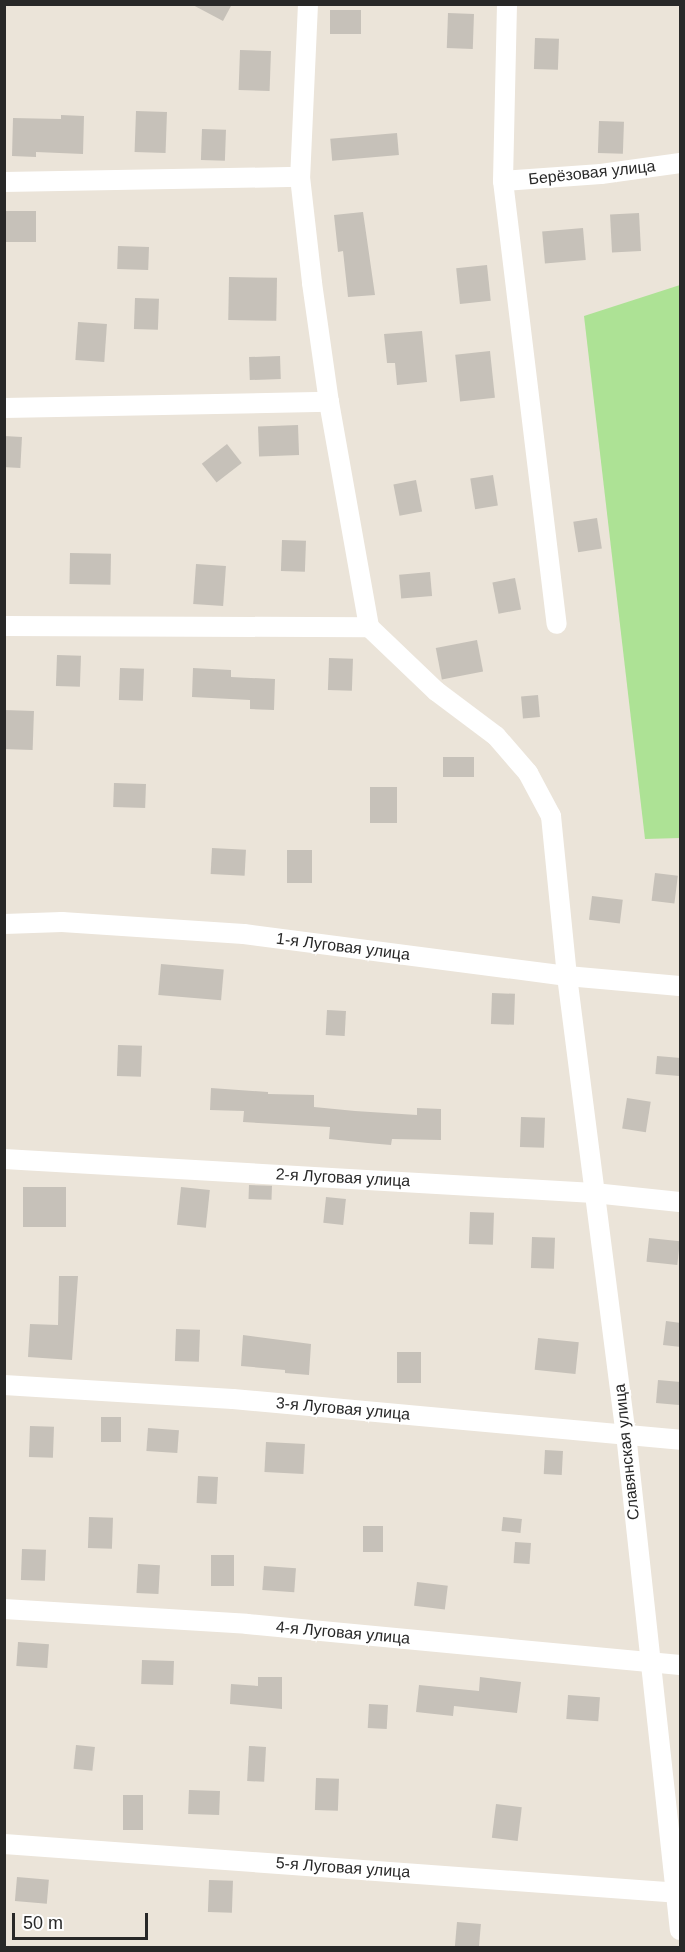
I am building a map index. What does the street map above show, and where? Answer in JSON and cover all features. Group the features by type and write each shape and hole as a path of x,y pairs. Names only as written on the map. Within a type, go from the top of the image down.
{"street":[{"path":"4,626 369,627 329,402 300,177 308,4"},
{"path":"507,4 503,181 557,624"},
{"name":"Берёзовая улица","path":"503,181 601,174 681,163"},
{"path":"4,182 300,177"},
{"path":"4,408 329,402"},
{"name":"Славянская улица","path":"369,627 436,691 496,736 528,773 551,816 567,976 627,1434 650,1662 679,1892 681,1930"},
{"name":"1-я Луговая улица","path":"4,924 63,922 244,934 567,976 681,986"},
{"name":"2-я Луговая улица","path":"4,1159 594,1193 681,1202"},
{"name":"3-я Луговая улица","path":"4,1385 233,1399 681,1440"},
{"name":"4-я Луговая улица","path":"4,1610 247,1624 681,1665"},
{"name":"5-я Луговая улица","path":"4,1844 679,1892"}],"green space":[{"path":"680,285 680,838 645,839 584,316"}],"building":[{"path":"191,4 232,4 223,21"},
{"path":"330,10 361,10 361,34 330,34"},
{"path":"448,13 474,14 473,49 447,48"},
{"path":"535,38 559,39 558,70 534,69"},
{"path":"240,50 271,51 270,91 239,90"},
{"path":"136,111 167,112 166,153 135,152"},
{"path":"61,115 84,116 83,154 36,152 36,157 12,156 13,118 61,119"},
{"path":"599,121 624,122 623,154 598,153"},
{"path":"202,129 226,130 225,161 201,160"},
{"path":"397,133 399,155 332,161 330,139"},
{"path":"4,211 36,211 36,242 4,242"},
{"path":"363,212 375,295 348,297 343,251 338,252 334,215"},
{"path":"639,213 641,251 612,252 610,215"},
{"path":"583,228 586,260 545,263 542,232"},
{"path":"118,246 149,247 148,270 117,269"},
{"path":"487,265 491,301 460,304 456,268"},
{"path":"229,277 277,278 276,321 228,320"},
{"path":"135,298 159,299 158,330 134,329"},
{"path":"78,322 107,324 104,362 75,360"},
{"path":"422,331 427,382 397,385 395,363 387,363 384,334"},
{"path":"490,351 495,398 460,401 455,355"},
{"path":"280,356 281,379 250,380 249,357"},
{"path":"298,425 299,455 259,456 258,426"},
{"path":"4,436 22,437 20,468 4,467"},
{"path":"227,444 242,463 217,483 202,464"},
{"path":"493,475 498,506 475,509 470,479"},
{"path":"416,480 422,511 400,516 393,484"},
{"path":"597,518 602,549 578,552 573,522"},
{"path":"282,540 306,541 305,572 281,571"},
{"path":"70,553 111,554 110,585 69,584"},
{"path":"196,564 226,566 223,606 193,604"},
{"path":"430,572 432,596 401,599 399,575"},
{"path":"515,578 521,609 499,614 492,582"},
{"path":"477,640 483,671 442,679 436,648"},
{"path":"57,655 81,656 80,687 56,686"},
{"path":"329,658 353,659 352,691 328,690"},
{"path":"120,668 144,669 143,701 119,700"},
{"path":"193,668 231,670 231,677 275,679 274,710 250,709 250,700 192,697"},
{"path":"538,695 540,717 523,718 521,696"},
{"path":"4,710 34,711 33,750 4,749"},
{"path":"443,757 474,757 474,777 443,777"},
{"path":"114,783 146,784 145,808 113,807"},
{"path":"370,787 397,787 397,823 370,823"},
{"path":"212,848 246,850 245,876 211,874"},
{"path":"287,850 312,850 312,883 287,883"},
{"path":"655,873 678,876 674,904 652,901"},
{"path":"592,896 623,900 620,924 589,920"},
{"path":"161,964 224,969 221,1000 158,995"},
{"path":"492,993 515,994 514,1025 491,1024"},
{"path":"327,1010 346,1011 345,1036 326,1035"},
{"path":"118,1045 142,1046 141,1077 117,1076"},
{"path":"657,1056 680,1058 679,1076 655,1074"},
{"path":"211,1088 268,1092 268,1094 314,1095 314,1107 355,1111 417,1115 417,1108 441,1109 441,1140 392,1139 391,1145 368,1143 329,1139 330,1127 243,1122 244,1111 210,1110"},
{"path":"627,1098 651,1102 646,1132 622,1129"},
{"path":"521,1117 545,1118 544,1148 520,1147"},
{"path":"249,1185 272,1186 271,1200 249,1199"},
{"path":"23,1187 66,1187 66,1227 23,1227"},
{"path":"181,1187 210,1190 206,1228 177,1225"},
{"path":"326,1197 346,1199 343,1225 323,1223"},
{"path":"470,1212 494,1213 493,1245 469,1244"},
{"path":"532,1237 555,1238 554,1269 531,1268"},
{"path":"649,1238 680,1241 677,1265 646,1262"},
{"path":"59,1276 78,1276 72,1360 28,1357 30,1324 58,1325"},
{"path":"666,1321 681,1323 681,1347 663,1345"},
{"path":"176,1329 200,1330 199,1362 175,1361"},
{"path":"243,1335 311,1344 309,1375 285,1373 285,1370 241,1366"},
{"path":"538,1338 579,1342 575,1374 535,1370"},
{"path":"397,1352 421,1352 421,1383 397,1383"},
{"path":"658,1380 680,1382 679,1405 656,1403"},
{"path":"101,1417 121,1417 121,1442 101,1442"},
{"path":"30,1426 54,1427 53,1458 29,1457"},
{"path":"148,1428 179,1430 177,1453 146,1451"},
{"path":"266,1442 305,1444 303,1474 264,1472"},
{"path":"545,1450 563,1451 562,1475 544,1474"},
{"path":"198,1476 218,1477 217,1504 197,1503"},
{"path":"89,1517 113,1518 112,1549 88,1548"},
{"path":"503,1517 522,1519 520,1533 502,1531"},
{"path":"363,1526 383,1526 383,1552 363,1552"},
{"path":"515,1542 531,1543 529,1564 514,1563"},
{"path":"22,1549 46,1550 45,1581 21,1580"},
{"path":"211,1555 234,1555 234,1586 211,1586"},
{"path":"138,1564 160,1565 158,1594 136,1593"},
{"path":"264,1566 296,1568 294,1592 262,1590"},
{"path":"417,1582 448,1586 445,1610 414,1606"},
{"path":"18,1642 49,1644 47,1668 16,1666"},
{"path":"142,1660 174,1661 173,1685 141,1684"},
{"path":"258,1677 282,1677 282,1709 230,1704 231,1684 258,1686"},
{"path":"480,1677 521,1682 517,1713 454,1706 453,1716 416,1712 419,1685 479,1691"},
{"path":"568,1695 600,1697 598,1721 566,1719"},
{"path":"369,1704 388,1705 387,1729 368,1728"},
{"path":"76,1745 95,1747 92,1771 73,1769"},
{"path":"249,1746 266,1747 264,1782 247,1781"},
{"path":"316,1778 339,1779 338,1811 315,1810"},
{"path":"189,1790 220,1791 219,1815 188,1814"},
{"path":"123,1795 143,1795 143,1830 123,1830"},
{"path":"496,1804 522,1807 518,1841 492,1838"},
{"path":"17,1877 49,1880 47,1904 15,1901"},
{"path":"209,1880 233,1881 232,1913 208,1912"},
{"path":"457,1922 481,1924 479,1948 455,1947"}]}
